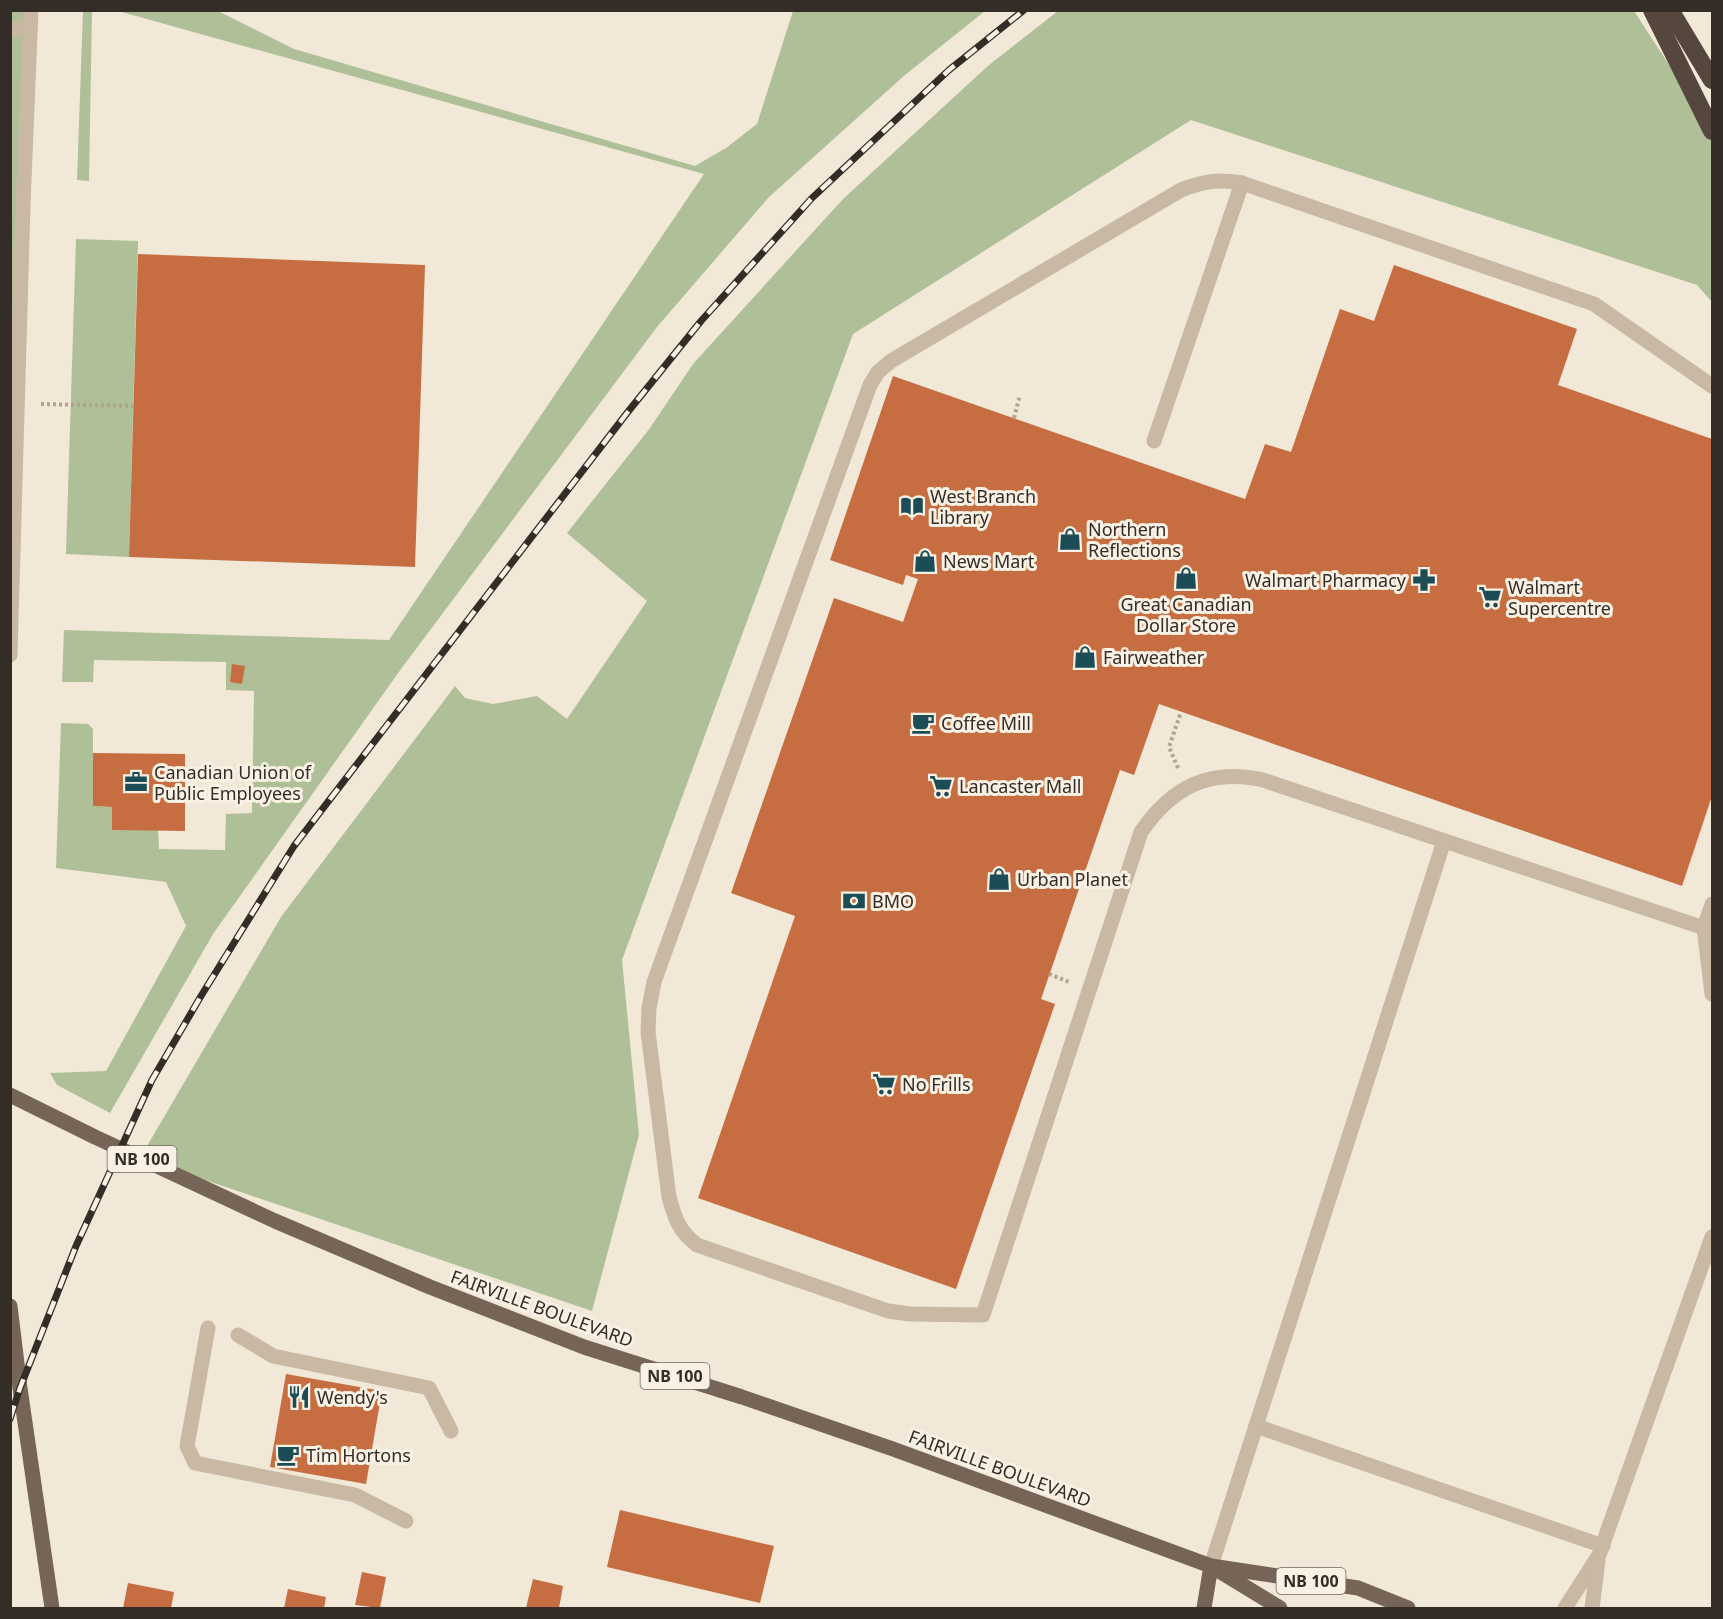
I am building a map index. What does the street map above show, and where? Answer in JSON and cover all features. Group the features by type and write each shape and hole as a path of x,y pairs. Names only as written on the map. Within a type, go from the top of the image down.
{"highway":[{"path":"1652,10 1713,131"},
{"path":"1670,10 1713,80"}],"main road":[{"name":"FAIRVILLE BOULEVARD","path":"10,1095 274,1221 430,1287 584,1347 893,1449 1211,1566 1280,1608"},
{"path":"10,1306 52,1608"},
{"name":"FAIRVILLE BOULEVARD","path":"1211,1566 1358,1588 1408,1608"},
{"path":"1204,1608 1211,1566"}],"street":[{"path":"10,655 31,10"},
{"path":"10,29 29,28"},
{"path":"1708,922 1444,841 1263,780 1246,776 1226,776 1206,780 1166,800 1141,832 983,1315 910,1314 888,1311 697,1245 684,1234 675,1218 669,1197 648,1032 649,1008 654,982 870,385 878,372 891,361 1181,190 1202,182 1221,180 1242,183 1594,304 1713,386"},
{"path":"1154,441 1242,183"},
{"path":"1211,1566 1444,841"},
{"path":"1713,904 1708,922 1713,994"},
{"path":"1592,1608 1601,1551 1713,1237"},
{"path":"208,1328 187,1446 195,1463 355,1495 406,1521"},
{"path":"238,1335 273,1356 429,1388 451,1431"},
{"path":"1256,1426 1601,1551"},
{"path":"1564,1608 1601,1551"}],"path":[{"path":"1014,418 1020,395"},
{"path":"17,404 134,406"},
{"path":"1181,712 1169,747 1186,788"}],"green space":[{"path":"31,10 11,655 10,11"},
{"path":"83,11 92,11 89,181 77,180"},
{"path":"118,11 218,11 294,49 695,166 726,148 757,124 793,11 985,11 905,75 769,197 657,327 401,669 213,934 110,1113 57,1085 50,1073 106,1071 186,926 166,882 56,868 61,723 88,724 93,729 93,806 112,807 158,830 159,849 225,850 226,814 252,813 254,691 226,690 226,662 94,660 93,682 62,682 64,630 389,640 704,174"},
{"path":"1058,11 1634,11 1712,131 1712,302 1697,285 1191,120 853,334 622,960 639,1135 592,1311 140,1158 281,917 455,686 465,698 493,704 537,696 567,719 647,601 567,533 650,428 693,364 843,199 989,65"},
{"path":"76,239 138,241 129,557 66,554"}],"building":[{"path":"138,254 425,265 415,567 129,557"},
{"name":"Lancaster Mall","path":"1394,265 1577,329 1558,385 1712,439 1712,796 1682,886 1159,704 1134,775 1120,770 1041,999 1055,1004 956,1289 698,1198 795,916 731,893 834,598 903,622 918,579 906,575 903,585 830,560 893,376 1245,499 1265,444 1291,452 1340,309 1374,321"},
{"path":"232,664 245,666 242,684 230,682"},
{"path":"93,753 185,754 185,831 112,830 112,807 93,806"},
{"path":"286,1374 382,1391 366,1484 270,1467"},
{"path":"620,1510 774,1546 760,1603 607,1567"},
{"path":"362,1572 386,1577 380,1608 355,1605"},
{"path":"533,1579 563,1586 559,1608 526,1608"},
{"path":"128,1583 174,1592 171,1608 123,1608"},
{"path":"288,1589 326,1597 324,1608 284,1608"}],"railway":[{"path":"10,1419 76,1246 152,1080 294,846 627,413 701,321 812,198 949,70 1024,10"}],"place":[{"name":"West Branch Library","path":"912,506"},
{"name":"Northern Reflections","path":"1070,539"},
{"name":"News Mart","path":"925,561"},
{"name":"Great Canadian Dollar Store","path":"1186,578"},
{"name":"Walmart Pharmacy","path":"1424,580"},
{"name":"Walmart Supercentre","path":"1490,597"},
{"name":"Fairweather","path":"1085,657"},
{"name":"Coffee Mill","path":"923,723"},
{"name":"Canadian Union of Public Employees","path":"136,782"},
{"name":"Lancaster Mall","path":"941,786"},
{"name":"Urban Planet","path":"999,879"},
{"name":"BMO","path":"854,901"},
{"name":"No Frills","path":"884,1084"},
{"name":"Wendy's","path":"299,1397"},
{"name":"Tim Hortons","path":"288,1455"}]}
